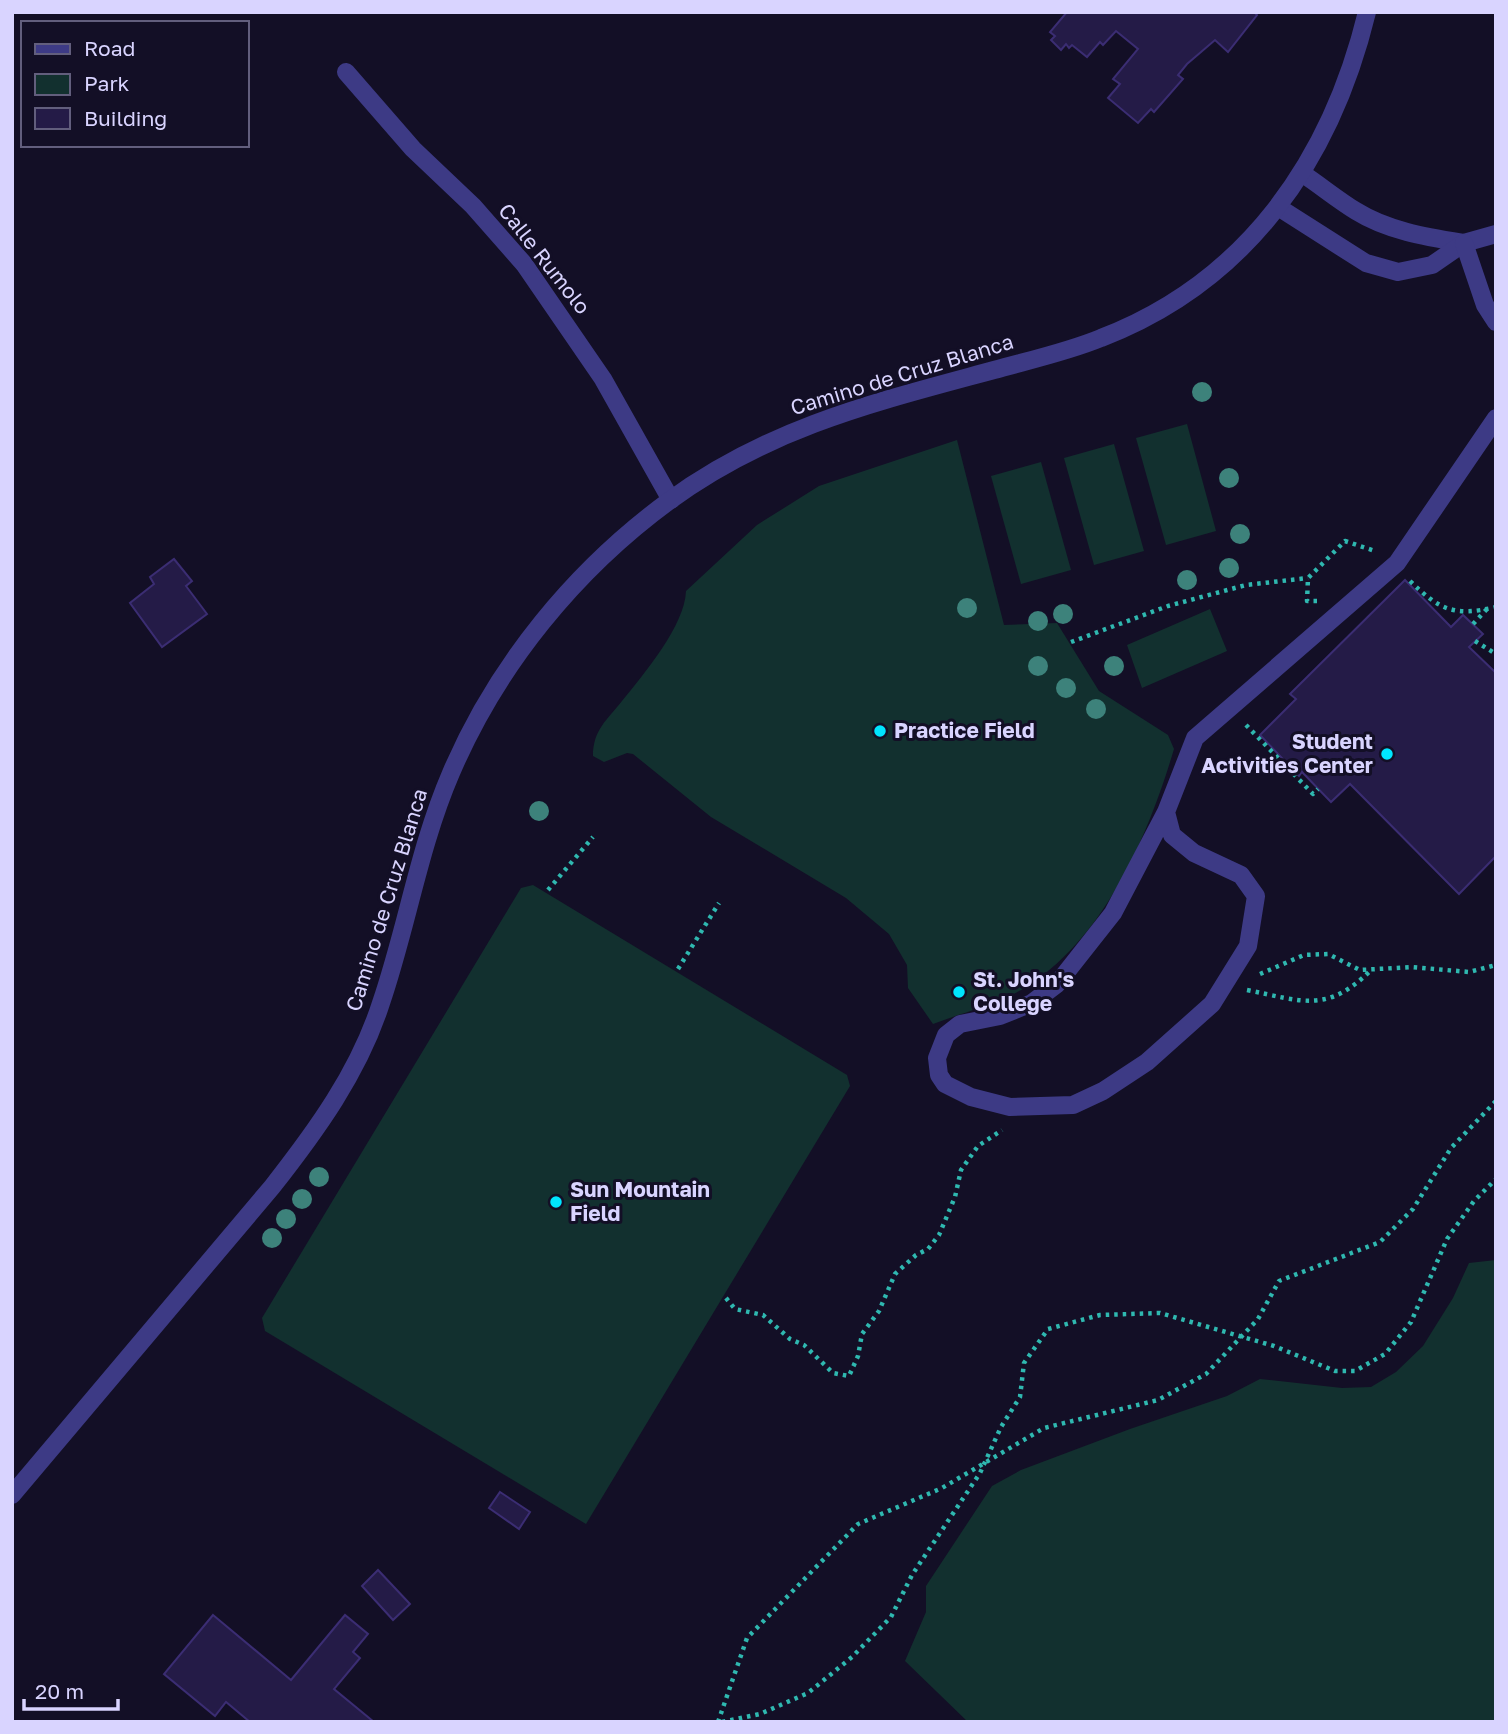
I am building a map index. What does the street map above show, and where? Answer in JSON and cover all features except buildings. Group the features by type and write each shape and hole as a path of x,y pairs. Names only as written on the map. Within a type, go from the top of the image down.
{"street":[{"name":"Camino de Cruz Blanca","path":"12,1495 312,1135 361,1055 381,1006 424,844 452,771 506,672 548,615 609,550 671,500 735,459 799,427 850,409 1059,352 1128,327 1206,279 1261,229 1303,174 1342,93 1356,57 1367,12"},
{"name":"Calle Rumolo","path":"346,72 413,149 473,206 524,264 603,379 671,500"},
{"path":"1303,174 1357,212 1387,226 1422,236 1464,243"},
{"path":"1283,201 1366,262 1398,272 1432,265 1464,243 1496,234"},
{"path":"1464,243 1485,305 1496,322"},
{"path":"1166,812 1172,835 1194,853 1241,875 1256,895 1248,946 1212,1003 1147,1062 1103,1091 1073,1105 1010,1107 971,1097 945,1084 939,1074 937,1058 946,1035 960,1024 1000,1016 1032,1003 1057,984 1113,913 1166,812 1195,738 1397,563 1496,418"}],"path":[{"path":"1071,642 1181,602 1246,585 1308,578 1345,541 1380,552"},
{"path":"1405,577 1440,608 1461,612 1496,607"},
{"path":"1308,578 1307,601 1350,603"},
{"path":"1473,624 1488,609"},
{"path":"1475,641 1496,654"},
{"path":"1248,727 1313,794 1318,789"},
{"path":"548,890 593,837"},
{"path":"678,969 719,903"},
{"path":"1256,976 1304,955 1328,954 1360,970 1412,967 1469,971 1496,965"},
{"path":"1212,1003 1233,987 1320,1002 1353,988 1372,969"},
{"path":"1496,1101 1451,1148 1413,1209 1380,1242 1279,1282 1258,1320 1243,1338 1206,1374 1158,1400 1044,1428 984,1463 942,1488 858,1524 747,1638 720,1722 760,1714 808,1693 852,1657 891,1617 912,1575 960,1505 984,1463 1001,1427 1020,1397 1024,1363 1048,1329 1100,1315 1160,1313 1243,1338 1274,1346 1335,1371 1355,1371 1385,1354 1411,1322 1447,1239 1474,1201 1496,1179"},
{"path":"726,1298 735,1309 763,1315 790,1339 804,1345 833,1373 849,1376 858,1356 862,1334 878,1311 895,1274 916,1255 928,1249 939,1235 961,1170 978,1146 1001,1130 1011,1128"}],"green space":[{"path":"1187,424 1216,531 1166,545 1136,438"},
{"name":"Practice Field","path":"957,440 1004,625 1057,623 1099,691 1168,735 1174,749 1151,816 1120,883 1078,943 1052,968 1023,989 933,1024 908,988 907,965 889,934 846,898 711,817 633,754 627,753 604,762 593,756 595,739 602,726 652,663 671,634 679,619 686,591 757,525 819,486"},
{"path":"1114,444 1144,551 1094,565 1064,458"},
{"path":"1041,462 1071,570 1021,584 991,476"},
{"path":"1210,609 1227,651 1142,688 1127,645"},
{"name":"Sun Mountain Field","path":"533,885 847,1075 850,1086 586,1524 265,1331 262,1318 521,888"},
{"path":"1496,1260 1496,1722 968,1722 905,1661 926,1612 926,1586 992,1486 1021,1470 1227,1396 1260,1379 1342,1388 1371,1387 1396,1372 1423,1346 1453,1298 1469,1263"}],"place":[{"name":"Practice Field","path":"880,731"},
{"name":"Student Activities Center","path":"1387,754"},
{"name":"St. John's College","path":"959,992"},
{"name":"Sun Mountain Field","path":"556,1202"}]}
